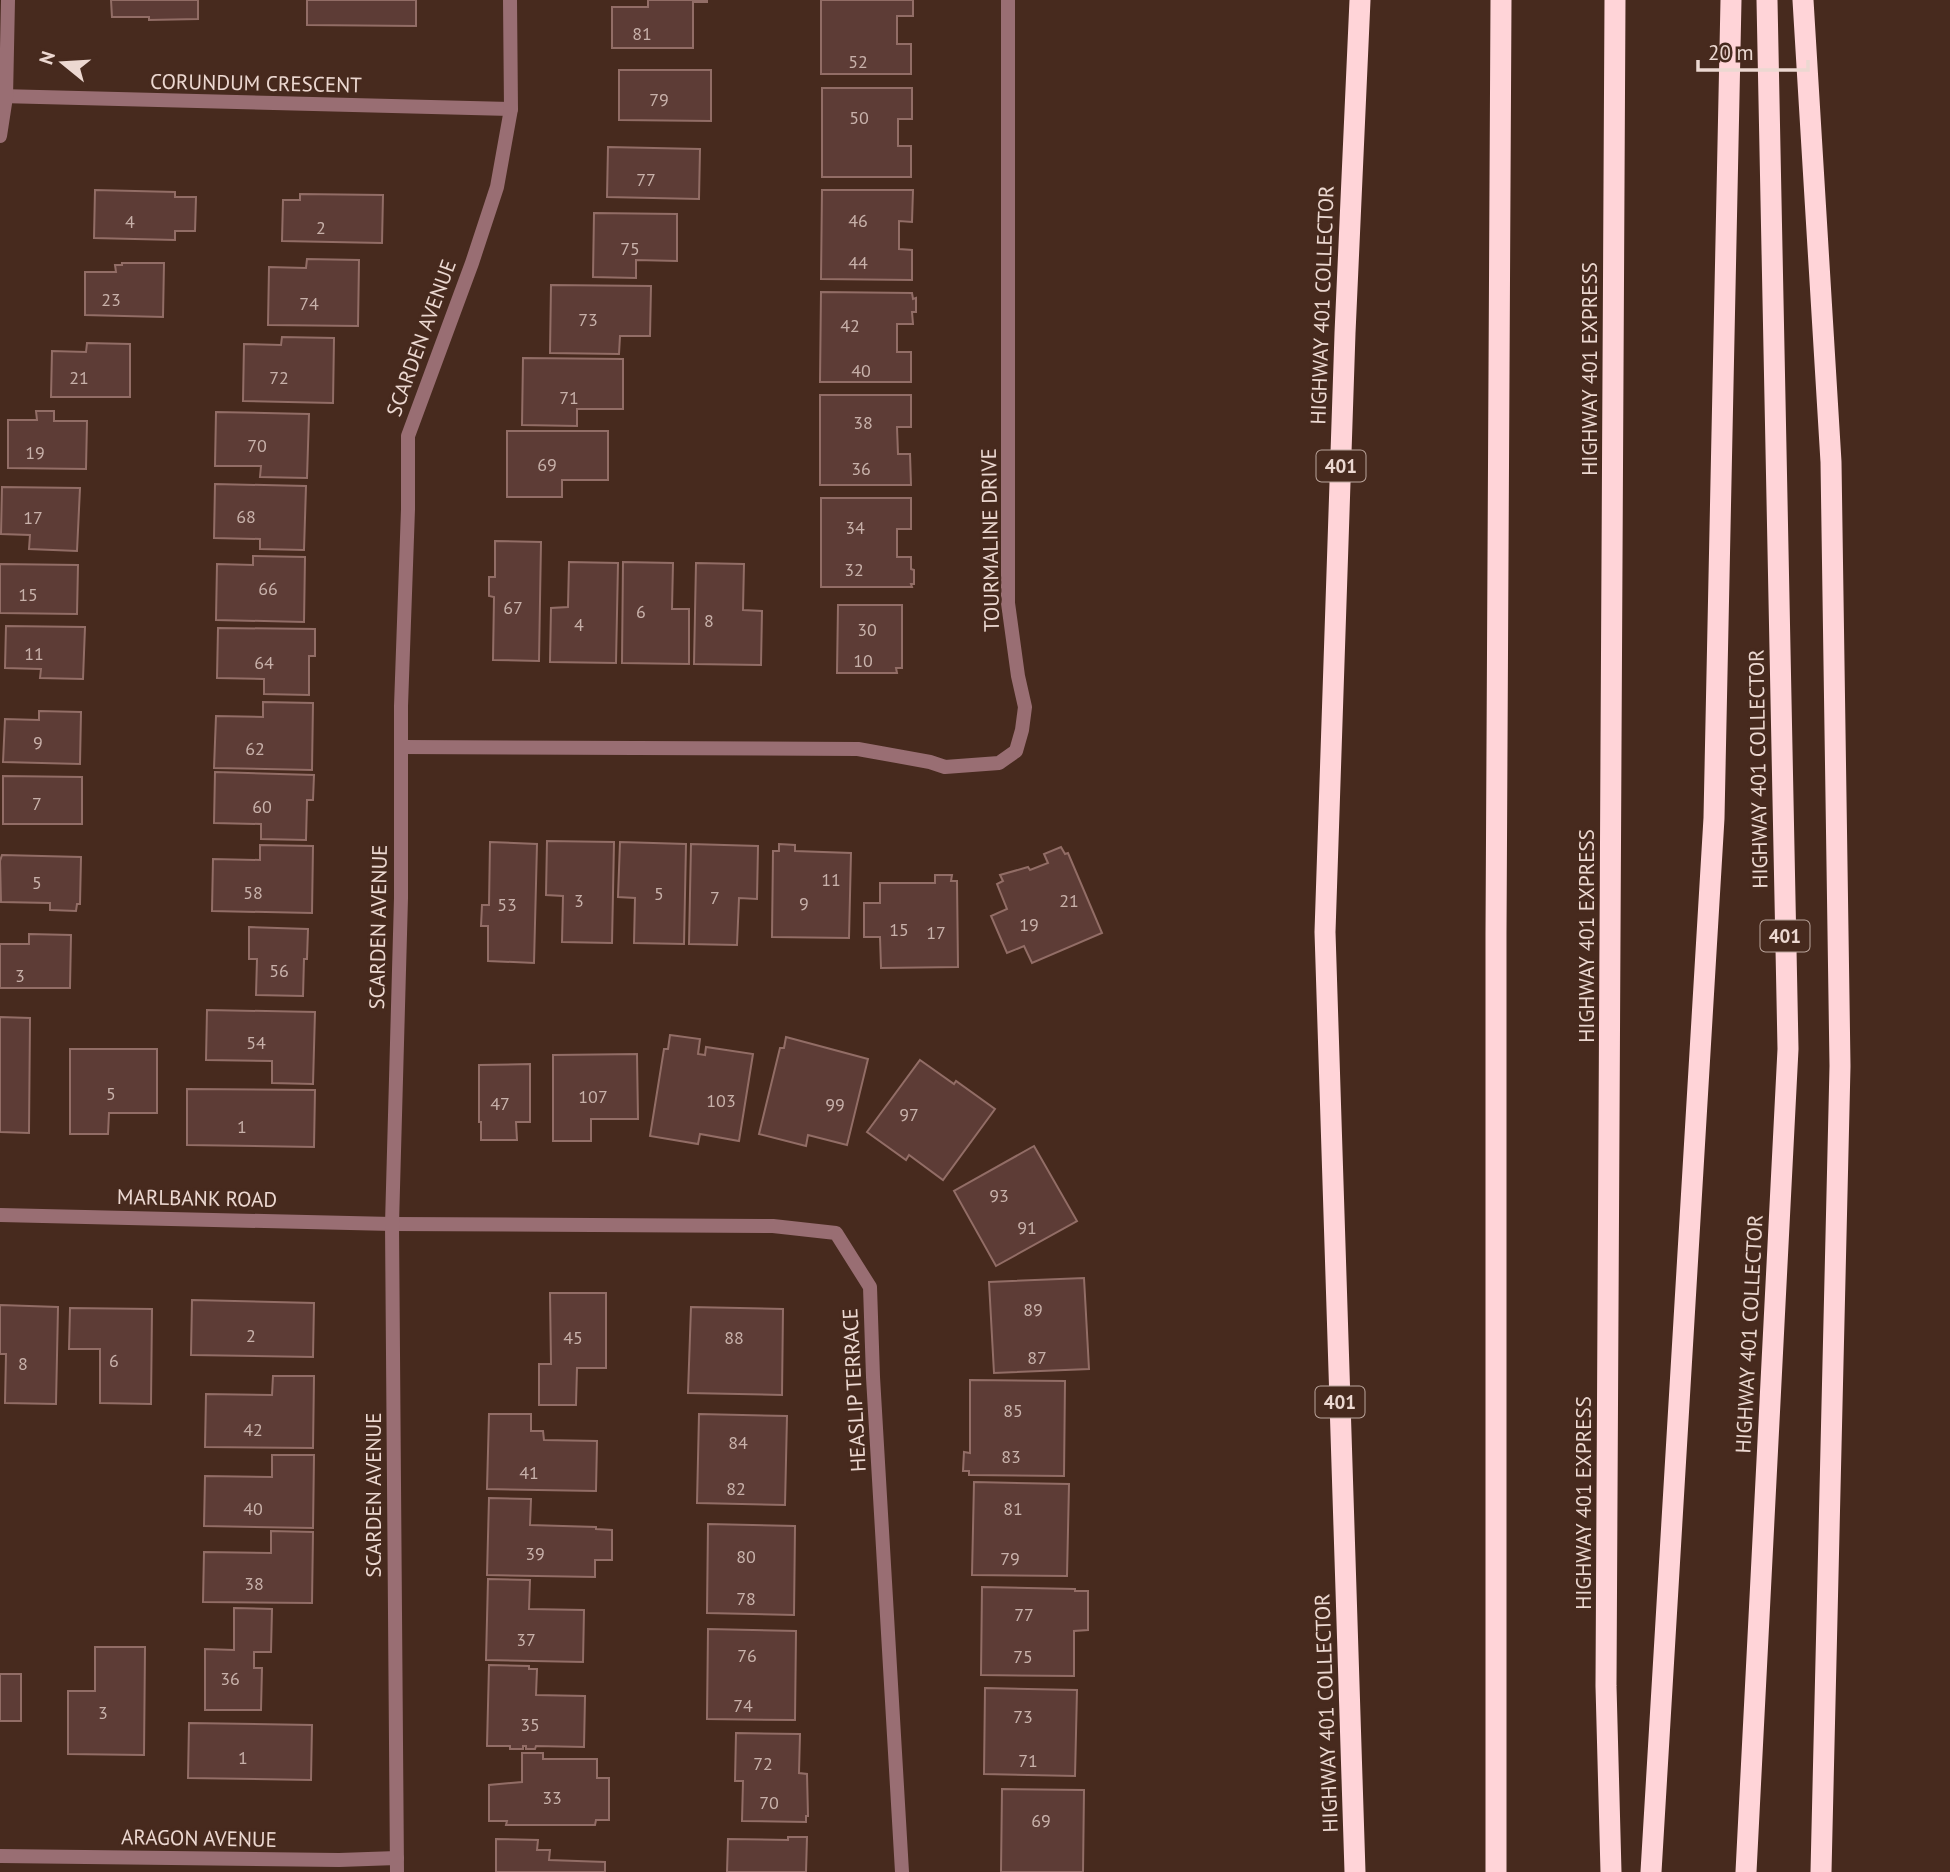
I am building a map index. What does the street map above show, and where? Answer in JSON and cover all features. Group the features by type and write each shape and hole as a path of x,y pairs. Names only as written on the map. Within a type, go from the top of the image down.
{"highway":[{"name":"HIGHWAY 401 COLLECTOR","path":"1355,1872 1325,932 1345,333 1360,0"},
{"path":"1496,1872 1496,934 1502,0"},
{"name":"HIGHWAY 401 EXPRESS","path":"1611,1872 1606,1662 1615,0"},
{"path":"1651,1872 1714,818 1731,0"},
{"name":"HIGHWAY 401 COLLECTOR","path":"1746,1872 1788,1049 1767,0"},
{"path":"1802,0 1830,462 1840,1066 1821,1872"}],"street":[{"path":"0,136 8,0"},
{"name":"SCARDEN AVENUE","path":"397,1865 392,1224 401,898 408,436 497,187 512,109 510,0"},
{"name":"TOURMALINE DRIVE","path":"402,747 858,749 945,767 999,763 1016,751 1023,730 1025,707 1018,676 1009,603 1008,0"},
{"name":"CORUNDUM CRESCENT","path":"3,96 512,109"},
{"name":"MARLBANK ROAD","path":"0,1215 392,1224"},
{"name":"HEASLIP TERRACE","path":"392,1224 773,1226 836,1233 870,1287 902,1872"},
{"name":"ARAGON AVENUE","path":"0,1856 339,1860 397,1865"}],"building":[{"path":"111,0 198,0 198,19 149,20 149,17 112,17"},
{"path":"307,0 416,0 416,26 307,25"},
{"path":"648,0 707,0 693,2 693,48 612,48 612,7 648,7"},
{"path":"821,0 913,0 913,16 897,16 897,44 911,44 911,74 821,74"},
{"path":"619,70 711,70 711,121 619,120"},
{"path":"822,88 912,88 912,119 898,119 898,146 911,146 911,177 822,177"},
{"path":"608,147 700,149 699,199 607,197"},
{"path":"95,190 175,192 175,197 196,197 195,231 175,231 175,240 94,238"},
{"path":"822,190 913,190 912,222 899,221 899,249 912,250 912,280 821,279"},
{"path":"300,194 383,195 382,243 282,241 283,200 300,200"},
{"path":"594,213 677,214 677,261 636,260 636,278 593,277"},
{"path":"307,259 359,260 358,326 268,325 269,267 306,268"},
{"path":"164,263 163,317 85,315 85,272 116,272 115,265"},
{"path":"551,285 651,286 650,336 620,336 619,354 550,353"},
{"path":"821,292 912,293 913,299 916,298 916,312 912,312 913,324 897,324 897,352 911,352 911,382 820,382"},
{"path":"282,337 334,338 333,403 243,401 244,344 281,345"},
{"path":"87,343 130,344 130,397 51,397 52,351 86,352"},
{"path":"523,358 623,359 623,409 577,409 577,426 522,425"},
{"path":"820,395 911,395 911,427 897,427 898,454 910,454 911,485 820,485"},
{"path":"36,411 54,411 54,421 87,421 86,469 8,468 8,420 37,420"},
{"path":"216,412 309,414 307,478 260,477 261,466 215,466"},
{"path":"507,431 608,431 608,480 562,480 562,497 507,497"},
{"path":"215,484 306,486 304,550 260,549 260,539 214,538"},
{"path":"2,487 80,488 77,551 29,549 30,535 1,534"},
{"path":"821,498 911,498 911,529 897,529 897,557 911,557 911,569 914,570 912,587 821,587"},
{"path":"495,541 541,542 539,661 493,660 494,597 489,596 489,577 495,577"},
{"path":"253,556 305,557 304,622 216,620 217,564 253,565"},
{"path":"569,562 618,563 616,663 550,662 551,608 568,607"},
{"path":"623,562 673,563 672,609 689,609 689,664 622,663"},
{"path":"696,563 744,564 743,610 762,611 761,665 694,664"},
{"path":"0,564 78,565 77,614 0,613"},
{"path":"838,605 902,605 902,668 896,668 897,673 837,673"},
{"path":"6,626 85,627 83,679 40,678 41,669 5,668"},
{"path":"218,628 315,629 315,656 309,656 309,695 264,694 264,679 217,678"},
{"path":"263,702 313,703 312,770 214,768 216,716 263,717"},
{"path":"39,711 81,712 80,764 3,762 5,719 39,720"},
{"path":"215,772 314,775 313,800 307,800 306,840 261,839 261,824 214,823"},
{"path":"3,776 82,777 82,824 3,824"},
{"path":"547,841 614,842 612,943 562,942 563,896 546,895"},
{"path":"490,842 537,844 534,963 488,961 488,926 481,926 482,905 489,905"},
{"path":"620,842 686,844 684,944 634,943 635,898 618,897"},
{"path":"691,844 758,846 757,899 739,898 737,945 689,944"},
{"path":"779,844 795,845 795,851 851,853 849,938 772,937 773,851 779,851"},
{"path":"260,845 313,846 312,913 212,911 213,859 260,860"},
{"path":"1061,847 1065,854 1068,853 1102,933 1032,963 1024,946 1007,953 991,916 1007,909 997,884 1003,881 1000,875 1028,867 1030,870 1048,863 1044,854"},
{"path":"2,855 81,857 80,904 77,904 76,911 50,910 50,903 1,902"},
{"path":"935,875 952,875 951,881 957,881 958,967 881,968 880,937 864,937 864,903 880,903 880,883 935,883"},
{"path":"249,927 308,929 303,996 256,995 257,959 249,959"},
{"path":"29,934 71,935 70,988 0,988 0,944 29,944"},
{"path":"207,1010 315,1012 313,1084 272,1083 272,1061 206,1060"},
{"path":"0,1017 30,1018 29,1133 0,1132"},
{"path":"670,1035 700,1039 698,1054 705,1055 706,1047 753,1054 739,1141 700,1134 698,1144 650,1136 664,1049 668,1049"},
{"path":"786,1037 868,1059 847,1145 808,1135 806,1146 759,1134 780,1048 784,1048"},
{"path":"70,1049 157,1049 157,1113 109,1113 108,1134 70,1134"},
{"path":"637,1054 638,1119 591,1119 591,1141 553,1141 553,1055"},
{"path":"920,1060 954,1084 956,1081 995,1109 943,1180 909,1155 906,1160 867,1132"},
{"path":"530,1064 530,1122 516,1122 517,1140 481,1140 479,1065"},
{"path":"187,1089 315,1090 314,1147 187,1145"},
{"path":"1034,1146 1077,1221 996,1266 954,1191"},
{"path":"1084,1278 1089,1369 994,1373 989,1282"},
{"path":"550,1293 606,1293 606,1368 577,1368 576,1405 539,1405 539,1364 551,1364"},
{"path":"192,1300 314,1303 313,1357 191,1355"},
{"path":"0,1305 58,1307 56,1404 5,1403 6,1354 0,1354"},
{"path":"691,1307 783,1309 782,1395 688,1393"},
{"path":"70,1308 152,1309 151,1404 100,1403 100,1349 69,1349"},
{"path":"273,1376 314,1376 313,1448 205,1447 206,1394 272,1395"},
{"path":"970,1380 1065,1381 1064,1476 969,1475 969,1471 963,1471 964,1452 970,1453"},
{"path":"489,1414 531,1414 531,1431 543,1431 544,1440 597,1441 596,1491 487,1489"},
{"path":"699,1414 787,1416 785,1505 697,1503"},
{"path":"272,1455 314,1455 313,1528 204,1526 205,1476 272,1477"},
{"path":"974,1482 1069,1484 1067,1576 972,1575"},
{"path":"489,1498 531,1499 530,1525 612,1530 612,1560 595,1560 595,1577 487,1575"},
{"path":"708,1524 795,1526 794,1615 707,1613"},
{"path":"271,1531 313,1532 312,1603 203,1602 204,1552 271,1553"},
{"path":"488,1579 530,1580 529,1609 584,1610 583,1662 486,1660"},
{"path":"982,1587 1088,1591 1088,1630 1074,1631 1074,1676 981,1675"},
{"path":"234,1608 272,1609 271,1652 254,1652 254,1668 262,1668 261,1710 205,1710 205,1649 234,1650"},
{"path":"708,1629 796,1631 795,1720 707,1719"},
{"path":"95,1647 145,1647 144,1755 68,1754 68,1691 95,1691"},
{"path":"489,1665 529,1666 529,1669 537,1669 536,1695 585,1696 584,1747 536,1746 535,1749 526,1749 526,1746 523,1746 523,1749 510,1749 510,1746 487,1746"},
{"path":"0,1674 21,1674 21,1721 0,1721"},
{"path":"985,1688 1077,1690 1075,1776 984,1774"},
{"path":"189,1723 312,1725 311,1780 188,1778"},
{"path":"736,1733 800,1734 799,1773 807,1774 806,1822 742,1821 743,1781 735,1781"},
{"path":"522,1753 543,1753 543,1759 597,1759 597,1778 609,1778 609,1820 596,1820 595,1825 506,1825 507,1821 489,1821 489,1785 522,1782"},
{"path":"1002,1789 1084,1790 1083,1872 1001,1872"},
{"path":"788,1837 807,1837 806,1872 727,1872 728,1839 788,1840"},
{"path":"496,1839 538,1840 537,1850 550,1850 549,1860 605,1862 605,1872 496,1872"}]}
